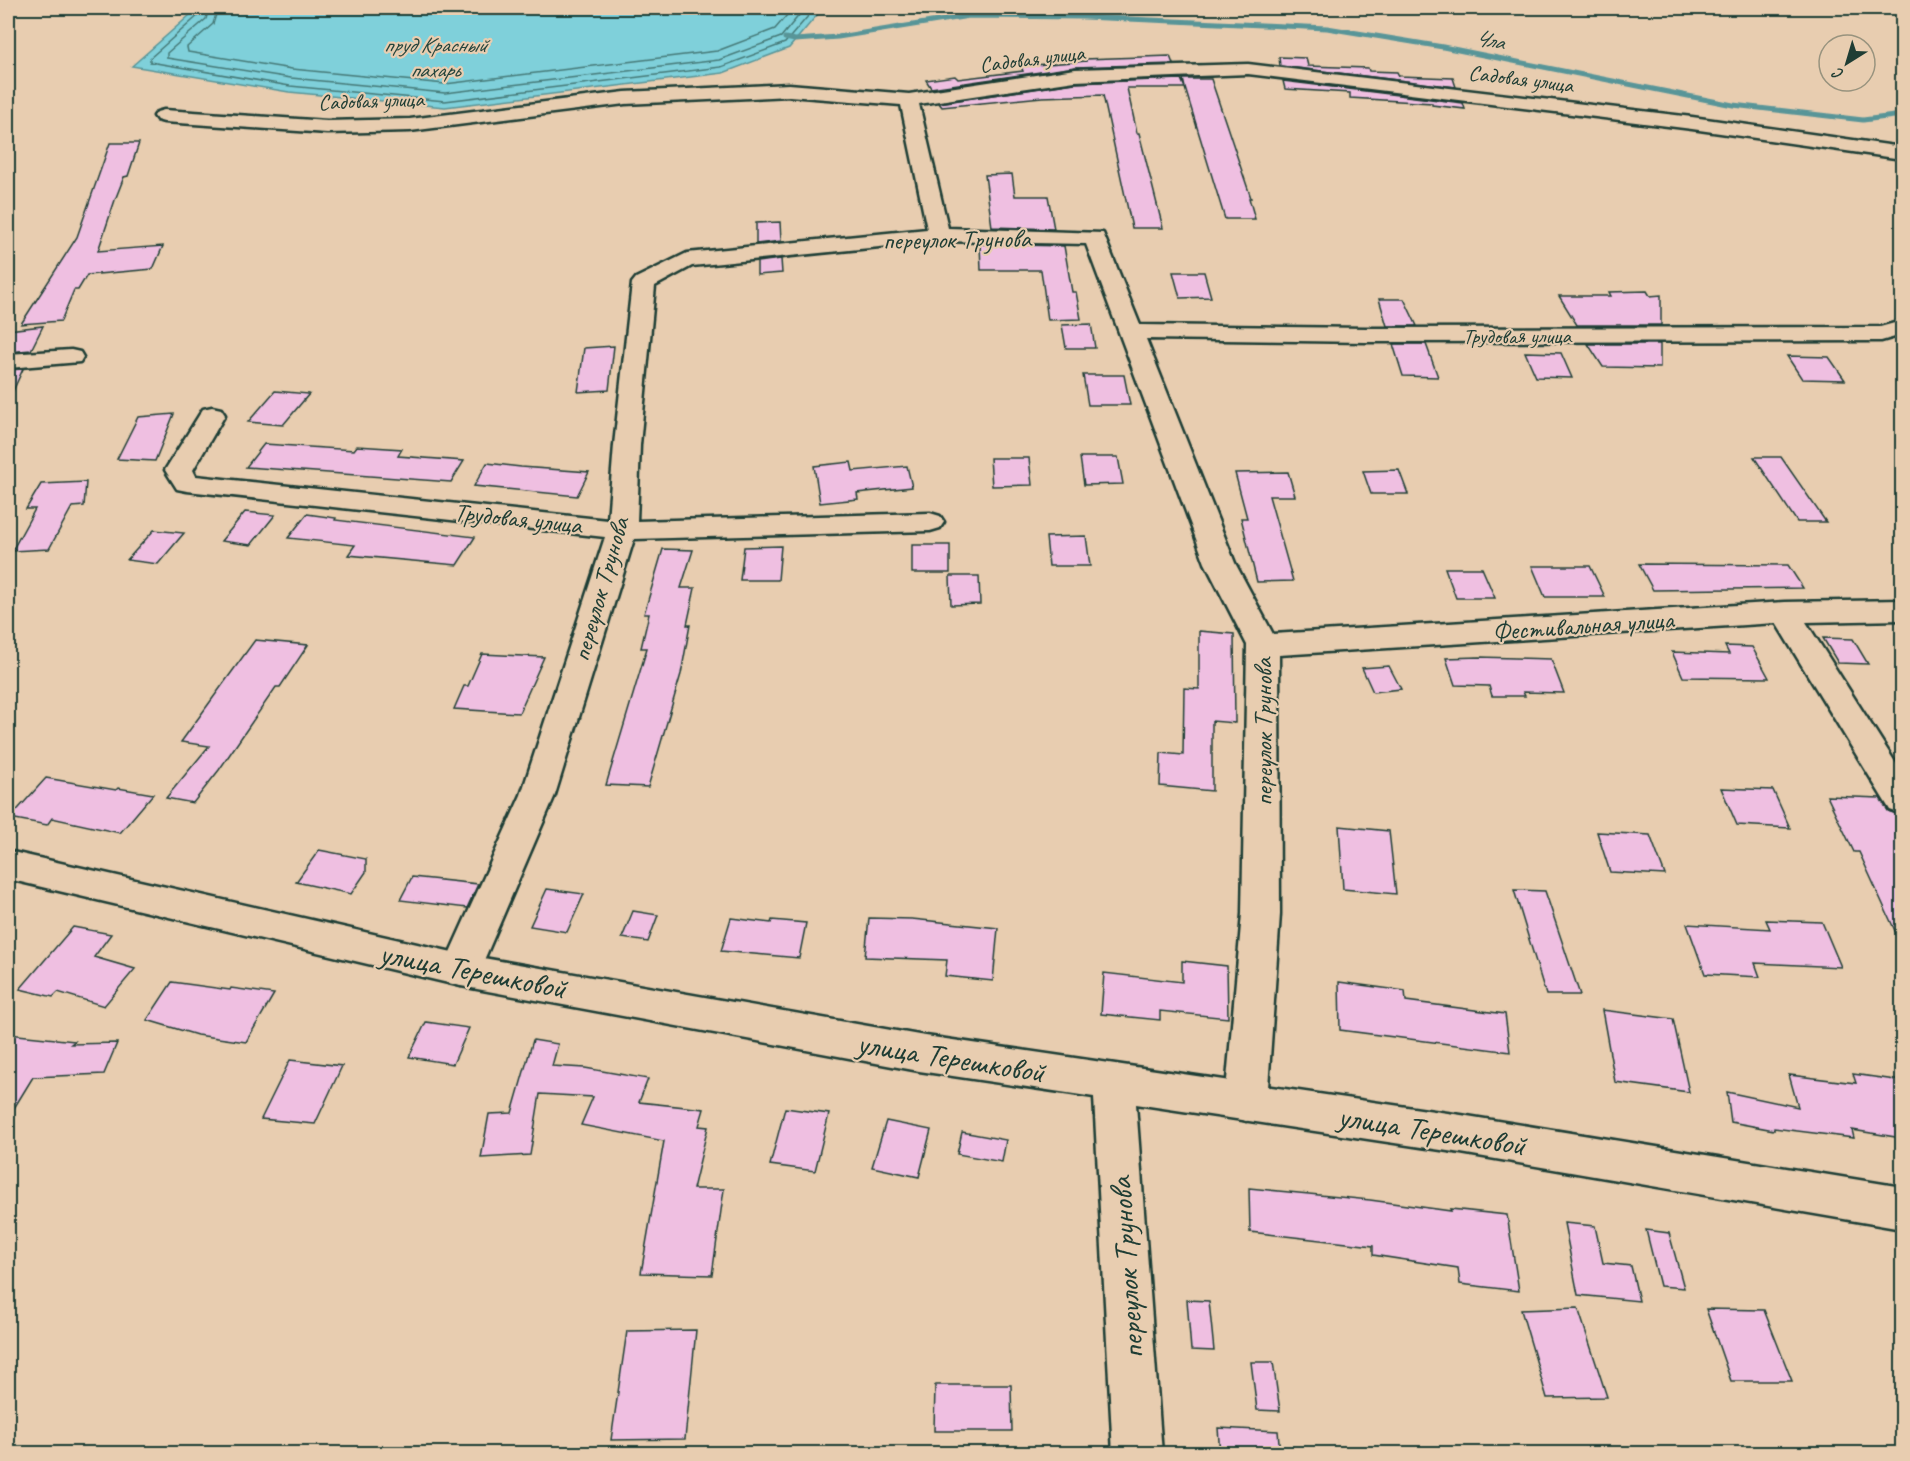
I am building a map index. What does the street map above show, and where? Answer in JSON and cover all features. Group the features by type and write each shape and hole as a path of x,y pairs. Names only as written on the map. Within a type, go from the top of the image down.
{"street":[{"name":"Садовая улица","path":"164,116 348,127 410,125 637,97 789,90 909,100 1075,75 1248,69 1692,123 1902,153"},
{"path":"909,100 939,234"},
{"name":"переулок Трунова","path":"461,970 537,795 622,530 627,445 644,283 687,260 939,234 1095,238 1220,563 1263,645 1261,914 1246,1102"},
{"name":"Трудовая улица","path":"1131,332 1716,335 1881,334 1902,328"},
{"path":"8,361 71,357"},
{"name":"Трудовая улица","path":"212,415 179,470 187,483 622,530 930,522"},
{"name":"Фестивальная улица","path":"1263,645 1785,612 1902,610"},
{"path":"1785,612 1902,801"},
{"name":"улица Терешковой","path":"8,865 461,970 919,1053 1461,1134 1902,1208"},
{"name":"переулок Трунова","path":"1114,1083 1138,1454"}],"water":[{"name":"пруд Красный пахарь","path":"198,8 823,8 789,48 723,73 445,107 289,92 132,66"}],"building":[{"path":"1170,56 1173,64 1075,67 931,88 926,80 955,76 958,79 1023,71 1021,66 1086,61 1085,59"},
{"path":"1279,57 1306,58 1308,66 1368,68 1369,71 1397,72 1399,76 1453,78 1456,87 1280,66"},
{"path":"1181,79 1185,88 1127,88 1163,228 1132,228 1103,95 1042,97 942,107 939,103 1075,83"},
{"path":"1183,79 1211,79 1251,198 1249,198 1255,219 1225,219"},
{"path":"1283,81 1463,103 1465,109 1432,105 1432,103 1350,98 1350,93 1285,89"},
{"path":"110,143 139,143 128,176 124,177 115,200 98,251 163,246 153,269 87,275 78,290 74,290 61,321 21,324 77,237"},
{"path":"1012,174 1015,196 1048,196 1054,229 992,227 985,175"},
{"path":"780,222 781,241 756,244 756,223"},
{"path":"980,244 1064,246 1072,292 1076,292 1081,319 1048,320 1041,270 981,270"},
{"path":"781,259 782,273 757,275 757,262"},
{"path":"1173,272 1204,272 1211,297 1180,298"},
{"path":"1647,291 1650,296 1661,295 1661,325 1577,325 1559,296 1611,296 1609,292"},
{"path":"1379,299 1404,299 1417,326 1387,326"},
{"path":"1091,324 1095,348 1066,348 1062,325"},
{"path":"43,326 31,350 8,352 8,330"},
{"path":"1393,344 1426,344 1438,377 1403,376"},
{"path":"1588,344 1660,344 1660,368 1603,367"},
{"path":"614,346 609,390 578,392 584,348"},
{"path":"1525,352 1561,353 1572,378 1536,377"},
{"path":"1787,356 1829,357 1845,380 1802,379"},
{"path":"23,369 8,402 8,370"},
{"path":"1083,375 1124,375 1130,405 1088,405"},
{"path":"275,391 309,394 283,425 248,422"},
{"path":"174,414 155,461 117,459 138,417"},
{"path":"264,444 354,450 357,446 402,449 398,456 464,461 451,482 246,467"},
{"path":"1080,457 1118,457 1123,484 1084,485"},
{"path":"1754,457 1781,457 1826,522 1797,522"},
{"path":"990,458 1029,458 1032,485 992,486"},
{"path":"851,462 853,471 907,466 912,487 857,493 858,499 820,503 814,466"},
{"path":"487,463 589,472 577,496 474,486"},
{"path":"1399,470 1408,494 1371,494 1363,471"},
{"path":"1288,472 1295,496 1269,496 1293,581 1257,582 1241,518 1247,518 1235,473"},
{"path":"86,482 84,506 72,507 49,549 12,551 35,509 26,509 41,484"},
{"path":"245,512 275,515 251,545 221,541"},
{"path":"307,514 336,518 335,520 475,537 457,565 348,555 355,545 288,538"},
{"path":"154,530 184,533 158,564 127,560"},
{"path":"1086,536 1090,566 1049,566 1046,537"},
{"path":"912,545 950,545 950,573 912,573"},
{"path":"781,546 778,580 740,580 744,547"},
{"path":"663,549 693,550 681,588 695,588 687,625 690,625 681,674 648,787 606,785 647,648 641,648 649,614 644,614"},
{"path":"1639,564 1788,565 1803,588 1653,590"},
{"path":"1532,566 1590,566 1605,597 1545,597"},
{"path":"1445,568 1482,568 1495,598 1456,598"},
{"path":"950,576 979,576 980,604 951,605"},
{"path":"1199,631 1234,634 1235,723 1212,721 1212,791 1160,786 1161,753 1183,755 1184,688 1199,689"},
{"path":"1823,638 1853,639 1868,664 1838,663"},
{"path":"255,640 308,645 280,687 276,687 219,770 193,803 166,798 209,746 181,742"},
{"path":"1725,646 1752,647 1769,678 1683,677 1672,652 1729,654"},
{"path":"482,654 544,657 519,713 454,709 464,686 468,686"},
{"path":"1446,658 1551,659 1564,693 1523,692 1525,696 1492,696 1489,686 1455,685"},
{"path":"1389,666 1401,689 1373,692 1362,668"},
{"path":"46,778 153,794 120,833 52,818 47,825 10,818"},
{"path":"1721,788 1773,790 1790,828 1737,825"},
{"path":"1827,796 1880,798 1888,811 1902,816 1902,946 1859,852 1854,852"},
{"path":"1339,826 1389,831 1396,894 1343,889"},
{"path":"1597,832 1650,835 1665,875 1610,872"},
{"path":"319,850 366,859 366,872 351,894 296,882"},
{"path":"412,877 478,884 467,908 400,900"},
{"path":"547,889 584,894 567,932 530,926"},
{"path":"1514,890 1545,891 1580,995 1546,995"},
{"path":"633,911 658,915 648,942 622,938"},
{"path":"731,918 771,923 772,920 806,923 799,958 721,951"},
{"path":"869,918 912,919 998,928 993,981 945,976 947,960 865,957"},
{"path":"1766,920 1822,922 1841,967 1755,963 1760,977 1705,974 1687,924 1770,929"},
{"path":"73,927 111,934 94,957 135,969 104,1006 58,992 53,997 20,989"},
{"path":"1182,961 1227,966 1228,1018 1160,1011 1160,1020 1101,1014 1104,973 1182,982"},
{"path":"172,982 274,994 246,1042 197,1035 147,1020"},
{"path":"1339,982 1405,991 1406,1001 1505,1014 1510,1052 1340,1030"},
{"path":"1602,1010 1673,1019 1689,1092 1615,1082"},
{"path":"426,1022 469,1028 453,1064 409,1057"},
{"path":"8,1034 75,1041 71,1044 117,1043 104,1074 33,1077 8,1118"},
{"path":"533,1040 558,1044 552,1066 585,1068 648,1079 639,1102 704,1109 699,1126 708,1127 693,1189 724,1189 712,1275 641,1273 664,1141 581,1125 593,1097 540,1094 530,1155 481,1158 489,1114 512,1113"},
{"path":"290,1060 342,1066 315,1124 261,1119"},
{"path":"1853,1074 1902,1081 1902,1138 1852,1130 1854,1138 1774,1128 1774,1130 1731,1122 1727,1092 1798,1107 1789,1075 1856,1083"},
{"path":"785,1108 829,1114 815,1171 770,1165"},
{"path":"886,1121 931,1130 919,1177 872,1167"},
{"path":"962,1132 1006,1140 1002,1162 957,1154"},
{"path":"1249,1188 1451,1211 1450,1209 1507,1215 1519,1291 1460,1284 1458,1268 1373,1255 1373,1246 1250,1232"},
{"path":"1564,1223 1595,1226 1603,1263 1631,1266 1639,1301 1578,1295"},
{"path":"1646,1230 1669,1233 1684,1288 1660,1286"},
{"path":"1187,1300 1209,1301 1214,1351 1191,1350"},
{"path":"1578,1308 1607,1397 1547,1398 1521,1310"},
{"path":"1706,1309 1764,1310 1792,1381 1731,1381"},
{"path":"696,1330 685,1439 611,1440 627,1331"},
{"path":"1251,1362 1273,1362 1280,1411 1257,1410"},
{"path":"935,1385 1011,1385 1012,1431 934,1431"},
{"path":"1218,1428 1278,1431 1280,1454 1220,1454"}],"waterway":[{"name":"Чла","path":"785,38 795,40 838,37 969,16 1084,17 1327,28 1443,47 1733,105 1863,120 1902,115"}]}
